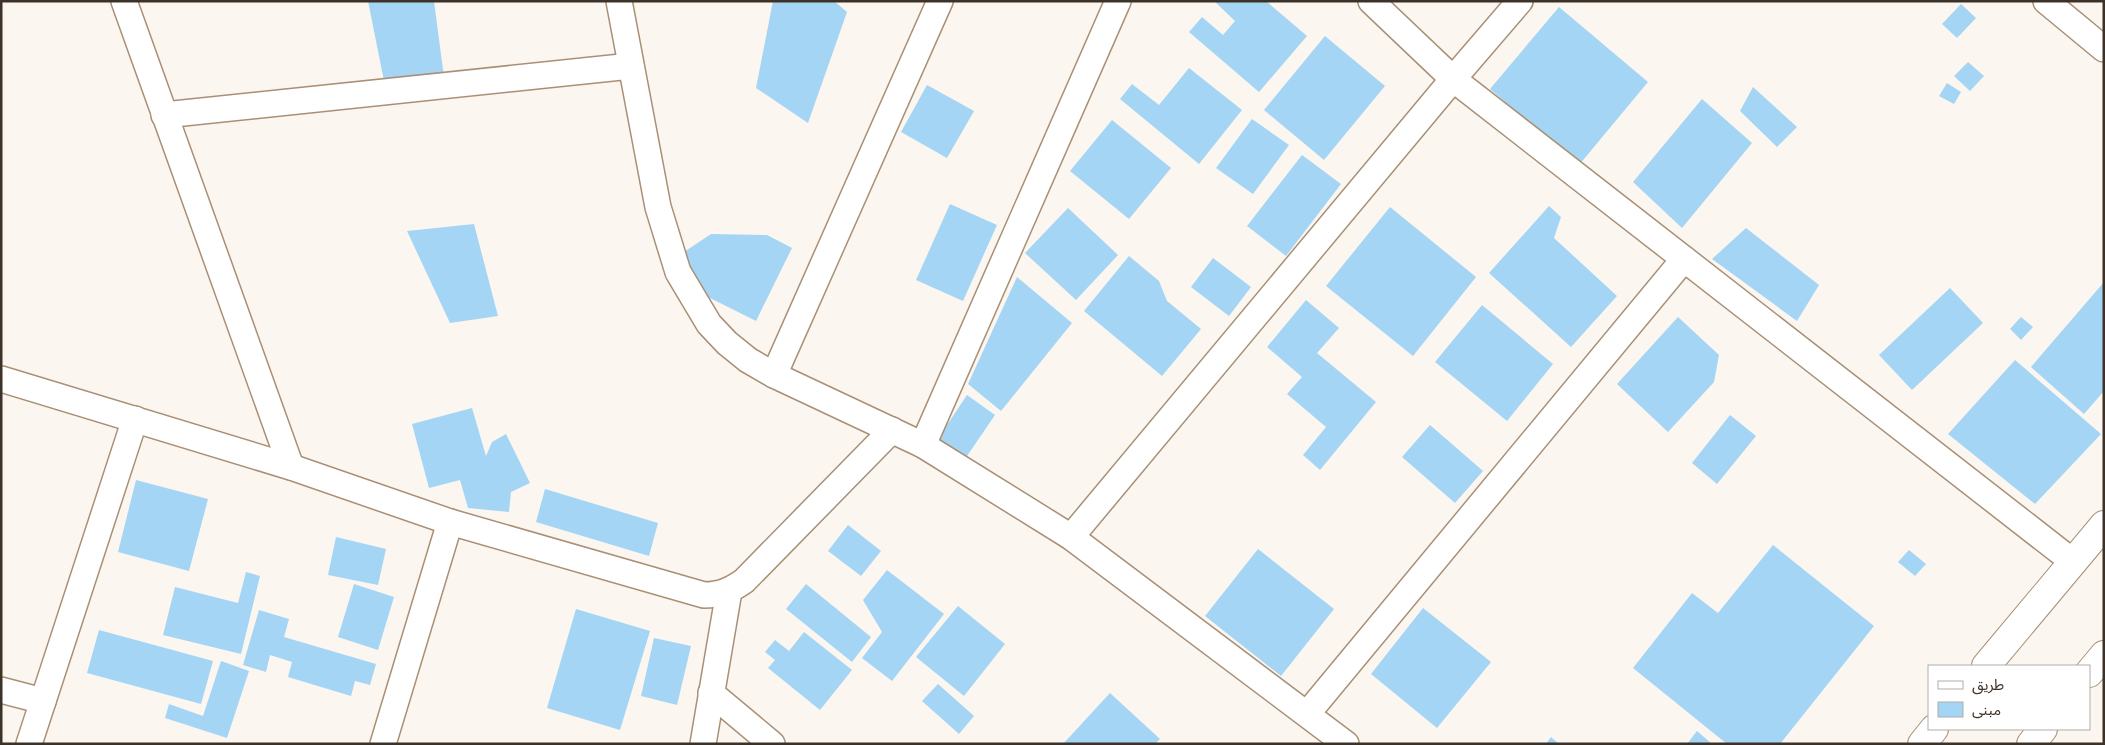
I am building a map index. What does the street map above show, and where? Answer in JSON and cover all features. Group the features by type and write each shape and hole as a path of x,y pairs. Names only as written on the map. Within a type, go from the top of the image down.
{"main road":[{"path":"1987,665 2104,525"},
{"path":"2090,673 2104,655"},
{"path":"1922,744 1933,730"},
{"path":"2031,744 2042,730"}],"street":[{"path":"124,1 291,467"},
{"path":"774,375 940,1"},
{"path":"923,445 1118,1"},
{"path":"1371,1 1452,79 2072,561"},
{"path":"1071,537 1452,79 1520,1"},
{"path":"2046,1 2104,49"},
{"path":"623,5 631,66 658,207 678,272 708,324 748,360 774,375 923,445 1071,537 1346,744"},
{"path":"164,115 631,66"},
{"path":"1307,714 1684,259"},
{"path":"1,378 291,467 450,522 704,595 716,595 729,591 744,582 892,430"},
{"path":"29,744 135,419"},
{"path":"383,744 450,522"},
{"path":"703,744 729,591"},
{"path":"1,690 43,701"},
{"path":"711,694 772,744"}],"building":[{"path":"368,1 434,1 445,85 386,91"},
{"path":"773,1 834,1 847,12 808,123 756,88"},
{"path":"1214,1 1266,1 1307,36 1259,92 1189,32 1202,17 1223,35 1235,21"},
{"path":"1961,4 1976,18 1957,38 1942,24"},
{"path":"1559,7 1648,82 1579,165 1490,89"},
{"path":"1325,36 1385,86 1324,160 1264,110"},
{"path":"1968,62 1984,76 1970,91 1954,76"},
{"path":"1189,68 1242,110 1199,164 1120,99 1132,84 1159,105"},
{"path":"1947,83 1961,92 1954,104 1939,96"},
{"path":"927,85 974,111 947,158 901,132"},
{"path":"1753,87 1797,127 1777,147 1740,111"},
{"path":"1702,99 1752,143 1682,228 1633,182"},
{"path":"1252,119 1289,145 1253,194 1216,168"},
{"path":"1112,120 1171,168 1129,219 1070,171"},
{"path":"1302,155 1341,184 1286,256 1247,226"},
{"path":"950,204 997,225 963,301 916,280"},
{"path":"1549,206 1561,217 1554,238 1617,296 1571,347 1489,273"},
{"path":"1390,207 1476,277 1413,356 1326,286"},
{"path":"1068,208 1118,255 1076,300 1025,253"},
{"path":"474,224 498,316 450,323 407,231"},
{"path":"1746,228 1819,285 1797,321 1712,259"},
{"path":"711,234 767,235 792,248 756,321 698,292 684,252"},
{"path":"1129,256 1159,281 1167,301 1201,329 1162,376 1084,311"},
{"path":"1213,258 1251,287 1229,316 1191,287"},
{"path":"1017,277 1072,323 1001,411 968,384"},
{"path":"2104,282 2104,391 2084,414 2031,367"},
{"path":"1950,288 1983,323 1912,390 1879,355"},
{"path":"1306,300 1339,328 1317,353 1376,402 1320,470 1303,455 1326,427 1287,394 1302,377 1267,347"},
{"path":"1482,305 1553,364 1507,421 1435,362"},
{"path":"1678,317 1719,355 1714,382 1668,432 1617,384"},
{"path":"2021,317 2033,327 2021,340 2010,329"},
{"path":"2015,360 2101,434 2035,504 1948,434"},
{"path":"967,395 995,415 965,459 937,440"},
{"path":"472,408 486,456 492,442 506,434 530,483 511,492 509,512 468,508 460,480 429,488 412,424"},
{"path":"1730,415 1756,436 1717,484 1692,463"},
{"path":"1430,425 1483,471 1455,503 1402,457"},
{"path":"136,480 208,499 189,571 118,552"},
{"path":"545,489 658,523 649,556 536,522"},
{"path":"848,525 881,551 861,576 828,551"},
{"path":"336,537 386,549 378,585 328,575"},
{"path":"1773,545 1874,626 1780,744 1727,744 1633,668 1692,593 1718,613"},
{"path":"1258,549 1334,609 1281,676 1205,616"},
{"path":"1909,550 1926,564 1915,576 1898,562"},
{"path":"887,570 944,614 892,681 862,658 882,632 863,600"},
{"path":"246,572 260,576 241,654 163,635 175,587 238,603"},
{"path":"354,584 394,597 378,650 338,637"},
{"path":"806,584 871,637 852,662 786,609"},
{"path":"958,606 1005,644 964,696 916,657"},
{"path":"1423,608 1491,662 1437,728 1371,674"},
{"path":"576,609 650,631 620,730 547,708"},
{"path":"259,610 289,619 284,637 376,664 370,685 355,681 351,696 288,677 292,662 270,655 266,672 243,665"},
{"path":"99,630 213,661 201,704 87,673"},
{"path":"804,632 852,670 820,710 768,668 775,660 765,652 775,640 789,651"},
{"path":"654,638 691,646 677,705 641,696"},
{"path":"221,661 249,671 227,738 165,718 169,704 203,716"},
{"path":"938,684 974,716 959,734 922,701"},
{"path":"1110,693 1160,739 1155,744 1063,744"},
{"path":"1697,731 1712,744 1687,744"},
{"path":"1551,737 1559,744 1546,744"}]}
